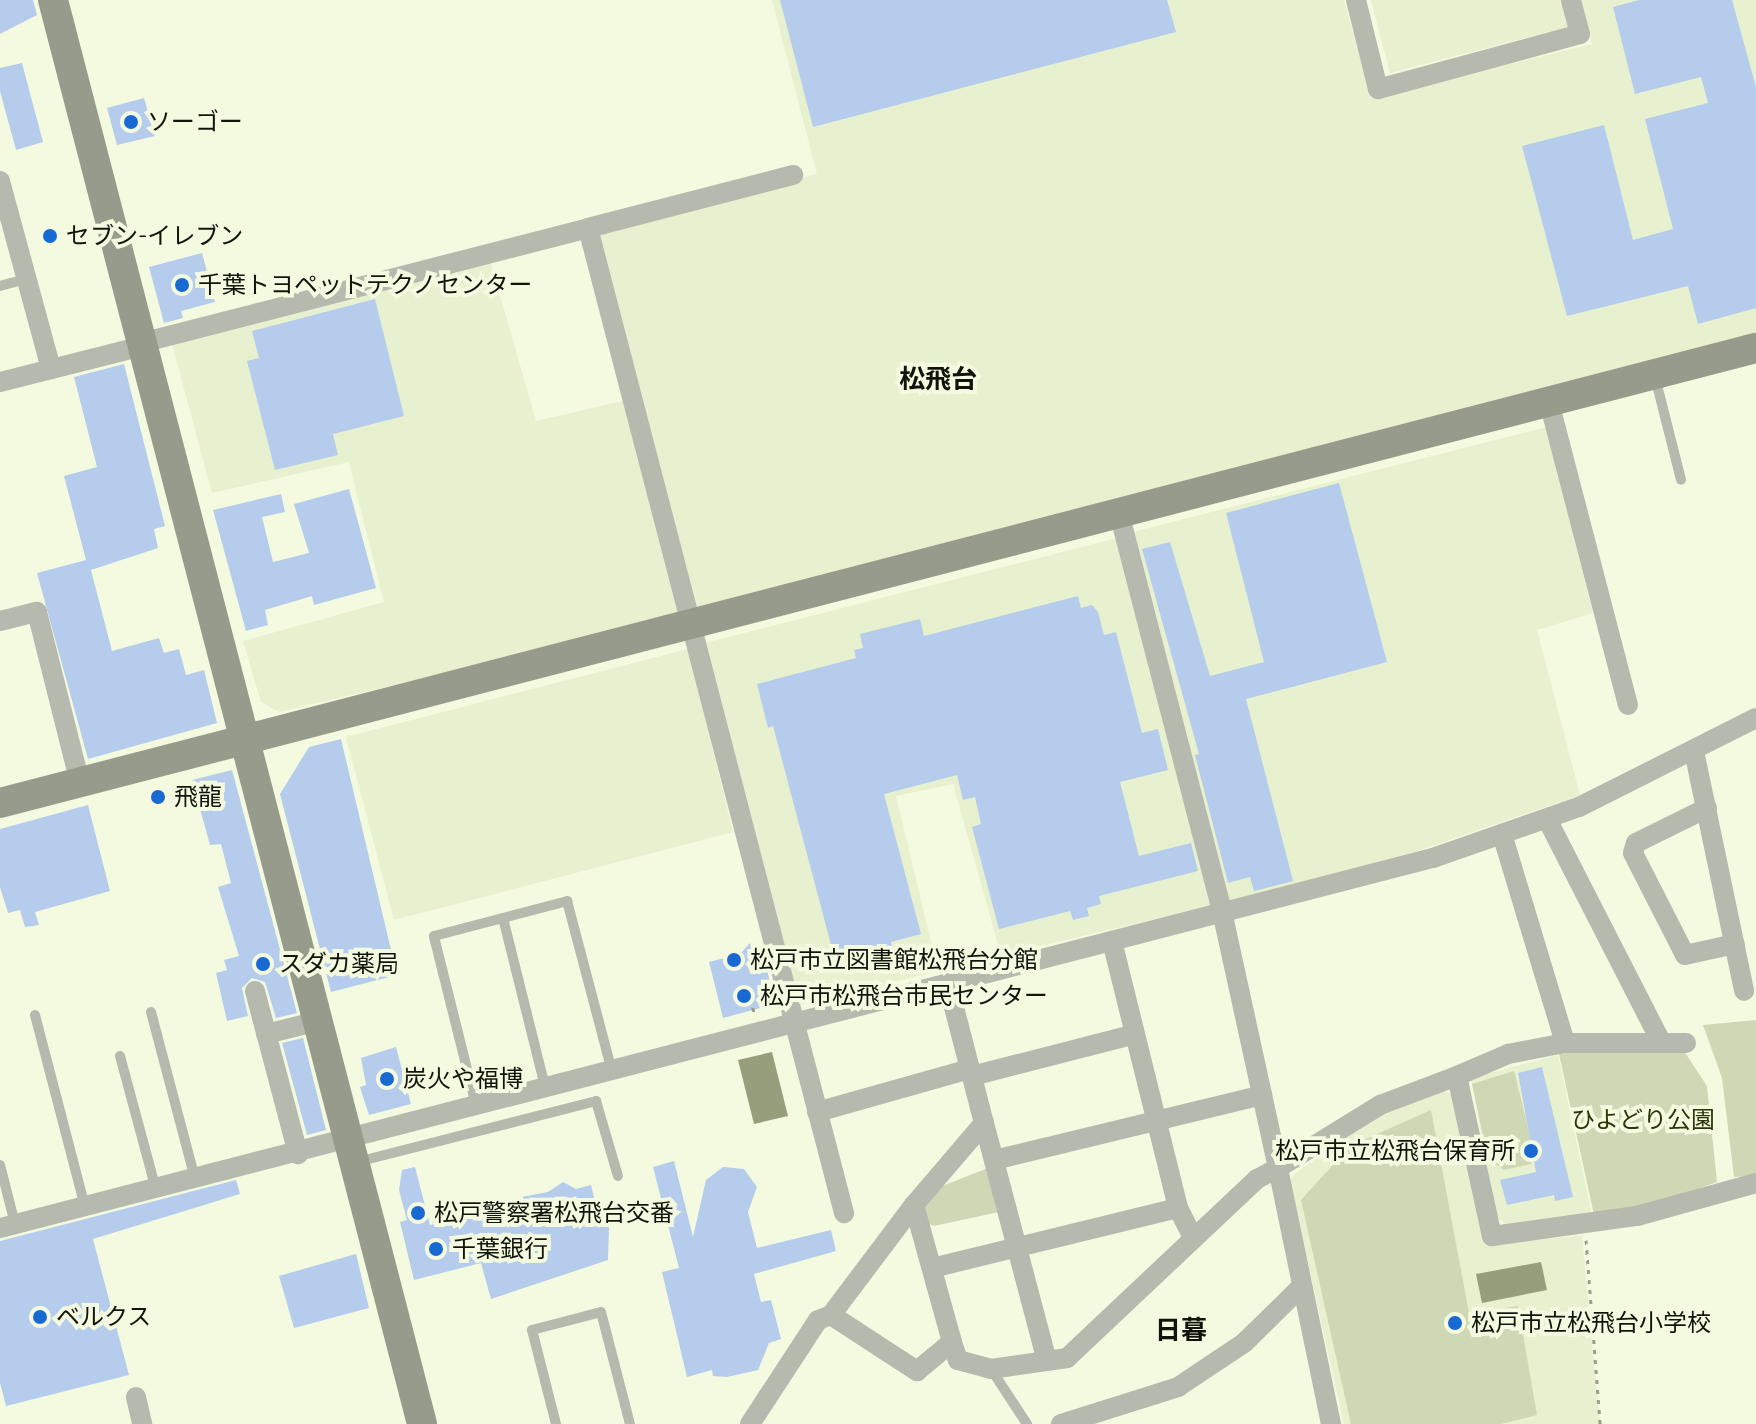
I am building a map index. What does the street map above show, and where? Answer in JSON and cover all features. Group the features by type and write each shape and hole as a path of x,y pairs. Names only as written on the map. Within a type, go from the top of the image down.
{"street":[{"path":"53,0 422,1424"},
{"path":"1356,0 1378,89 1580,34 1571,0"},
{"path":"0,382 793,175"},
{"path":"0,181 51,369"},
{"path":"588,228 844,1213"},
{"path":"0,803 1756,348"},
{"path":"1549,402 1628,705"},
{"path":"1119,512 1222,911 1278,1168 1328,1422"},
{"path":"0,621 37,612 80,783"},
{"path":"8,1226 298,1154 352,1151 476,1105 611,1068 1433,858 1547,819 1694,751 1756,718"},
{"path":"1694,751 1744,991"},
{"path":"1707,808 1636,843 1633,853 1685,955 1735,944"},
{"path":"1547,819 1661,1042"},
{"path":"1502,834 1565,1043"},
{"path":"1112,941 1178,1208 1193,1237"},
{"path":"948,984 1047,1361"},
{"path":"255,991 298,1154"},
{"path":"266,1034 318,1021"},
{"path":"817,1112 1135,1034"},
{"path":"914,1205 958,1360 991,1369 1067,1358 1257,1179 1380,1105 1508,1054 1565,1043 1686,1043"},
{"path":"1457,1076 1492,1236 1584,1225 1756,1183"},
{"path":"994,1160 1262,1095"},
{"path":"750,1424 818,1320 831,1315 914,1205 984,1123"},
{"path":"932,1268 1178,1208"},
{"path":"1061,1424 1178,1387 1244,1343 1302,1286"},
{"path":"831,1315 917,1371 952,1342"},
{"path":"136,1397 136,1423"}],"lane":[{"path":"0,286 27,279"},
{"path":"1654,375 1681,480"},
{"path":"476,1105 434,936 567,901 611,1068"},
{"path":"503,918 545,1086"},
{"path":"151,1012 195,1179"},
{"path":"35,1015 85,1207"},
{"path":"120,1056 156,1189"},
{"path":"352,1151 596,1101 618,1176"},
{"path":"0,1165 8,1226"},
{"path":"556,1424 532,1330 601,1312 630,1424"},
{"path":"991,1369 1027,1424"}],"path":[{"path":"1584,1225 1600,1424"}],"shaded area":[{"path":"772,0 1344,0 1371,98 1592,44 1581,0 1756,0 1756,335 696,608 596,235 817,174"},
{"path":"1371,0 1564,0 1571,26 1390,73"},
{"path":"490,260 536,421 623,401 679,618 279,712 261,702 243,641 384,602 349,462 212,493 172,344"},
{"path":"1547,427 1593,613 1537,630 1580,795 1403,856 1228,902 1133,532"},
{"path":"1117,538 1211,906 1001,955 953,784 896,796 938,971 799,1005 705,643"},
{"path":"688,649 733,832 394,920 346,737"},
{"path":"772,1052 788,1116 754,1124 738,1060"},
{"name":"松戸市立松飛台保育所","path":"1558,1055 1592,1215 1508,1225 1497,1218 1471,1078"},
{"name":"松戸市立松飛台小学校","path":"1442,1091 1452,1094 1486,1244 1582,1236 1600,1424 1344,1424 1290,1182 1294,1174 1383,1113"},
{"path":"1541,1262 1547,1290 1482,1303 1476,1274"}],"green space":[{"path":"1756,1020 1756,1176 1734,1177 1722,1078 1703,1025"},
{"name":"ひよどり公園","path":"1609,1048 1684,1051 1707,1086 1717,1182 1647,1207 1594,1215 1559,1054"},
{"path":"1514,1071 1533,1148 1531,1164 1504,1170 1488,1159 1472,1084"},
{"name":"松戸市立松飛台小学校","path":"1431,1110 1469,1313 1518,1306 1537,1415 1501,1424 1351,1424 1301,1200 1350,1146"},
{"path":"988,1168 999,1212 934,1226 926,1223 922,1204 932,1190"}],"building":[{"path":"0,0 33,0 37,15 0,34"},
{"path":"780,0 1167,0 1176,32 813,127"},
{"path":"1639,0 1732,0 1756,87 1756,308 1698,324 1688,286 1567,316 1522,146 1604,125 1633,240 1673,229 1645,119 1708,103 1701,77 1635,94 1613,7"},
{"path":"22,63 43,142 16,150 0,91 0,68"},
{"name":"ソーゴー","path":"144,98 155,136 117,145 107,108"},
{"name":"千葉トヨペットテクノセンター","path":"202,253 215,302 181,311 183,318 164,323 149,267"},
{"path":"375,299 404,416 333,434 338,455 275,470 247,361 259,358 252,331"},
{"path":"124,364 165,526 154,529 158,548 91,570 112,651 159,638 164,653 179,649 186,675 204,670 217,723 88,759 37,573 86,560 64,476 97,467 74,377"},
{"path":"1339,483 1387,662 1246,699 1293,881 1254,891 1250,877 1228,883 1195,755 1199,754 1142,549 1170,542 1210,676 1264,662 1226,513"},
{"path":"349,489 376,588 314,605 312,596 265,610 268,625 246,631 213,510 281,494 285,512 262,517 273,562 309,553 294,504"},
{"path":"1078,596 1081,608 1092,605 1098,612 1104,635 1116,632 1142,733 1158,729 1168,770 1120,782 1139,856 1191,843 1198,871 1099,896 1101,904 1087,908 1089,916 1073,920 1070,911 999,929 972,827 981,824 975,797 963,800 957,775 884,794 921,934 891,942 895,954 862,963 858,950 834,956 773,726 768,728 757,684 856,658 854,650 863,648 860,634 920,619 924,636"},
{"path":"341,739 397,975 331,992 280,794 309,747"},
{"path":"232,770 297,1013 276,1018 265,982 252,978 242,988 248,1016 227,1021 216,973 227,970 224,960 239,956 218,887 231,883 221,844 210,845 192,780"},
{"path":"88,805 110,891 35,912 39,925 25,927 20,910 8,913 0,887 0,829"},
{"path":"750,943 756,967 766,965 775,1004 723,1018 709,962 740,954"},
{"path":"303,1038 326,1130 307,1135 282,1043"},
{"path":"396,1047 411,1104 369,1115 360,1087 366,1085 361,1058"},
{"path":"1542,1067 1573,1197 1555,1201 1554,1195 1507,1205 1500,1180 1536,1172 1518,1073"},
{"path":"674,1161 693,1237 706,1180 723,1167 744,1169 757,1187 748,1212 757,1248 831,1230 836,1251 754,1274 761,1302 771,1300 781,1339 769,1343 758,1370 727,1377 713,1376 712,1370 687,1377 662,1272 679,1268 653,1167"},
{"path":"415,1167 430,1225 469,1215 467,1207 548,1192 563,1182 576,1189 591,1185 598,1214 609,1228 608,1260 491,1299 481,1263 414,1280 400,1222 407,1220 399,1190 402,1170"},
{"path":"236,1180 240,1194 93,1239 129,1375 6,1406 0,1383 0,1241"},
{"path":"356,1254 369,1308 294,1328 279,1276"}],"place":[{"name":"ソーゴー","path":"131,122"},
{"name":"セブン-イレブン","path":"50,236"},
{"name":"千葉トヨペットテクノセンター","path":"182,285"},
{"name":"飛龍","path":"158,797"},
{"name":"松戸市立図書館松飛台分館","path":"734,960"},
{"name":"スダカ薬局","path":"263,964"},
{"name":"松戸市松飛台市民センター","path":"744,996"},
{"name":"炭火や福博","path":"387,1079"},
{"name":"松戸市立松飛台保育所","path":"1531,1151"},
{"name":"松戸警察署松飛台交番","path":"418,1213"},
{"name":"千葉銀行","path":"436,1249"},
{"name":"ベルクス","path":"40,1317"},
{"name":"松戸市立松飛台小学校","path":"1455,1323"}],"district":[{"name":"松飛台","path":"938,379"},
{"name":"日暮","path":"1181,1330"}]}
